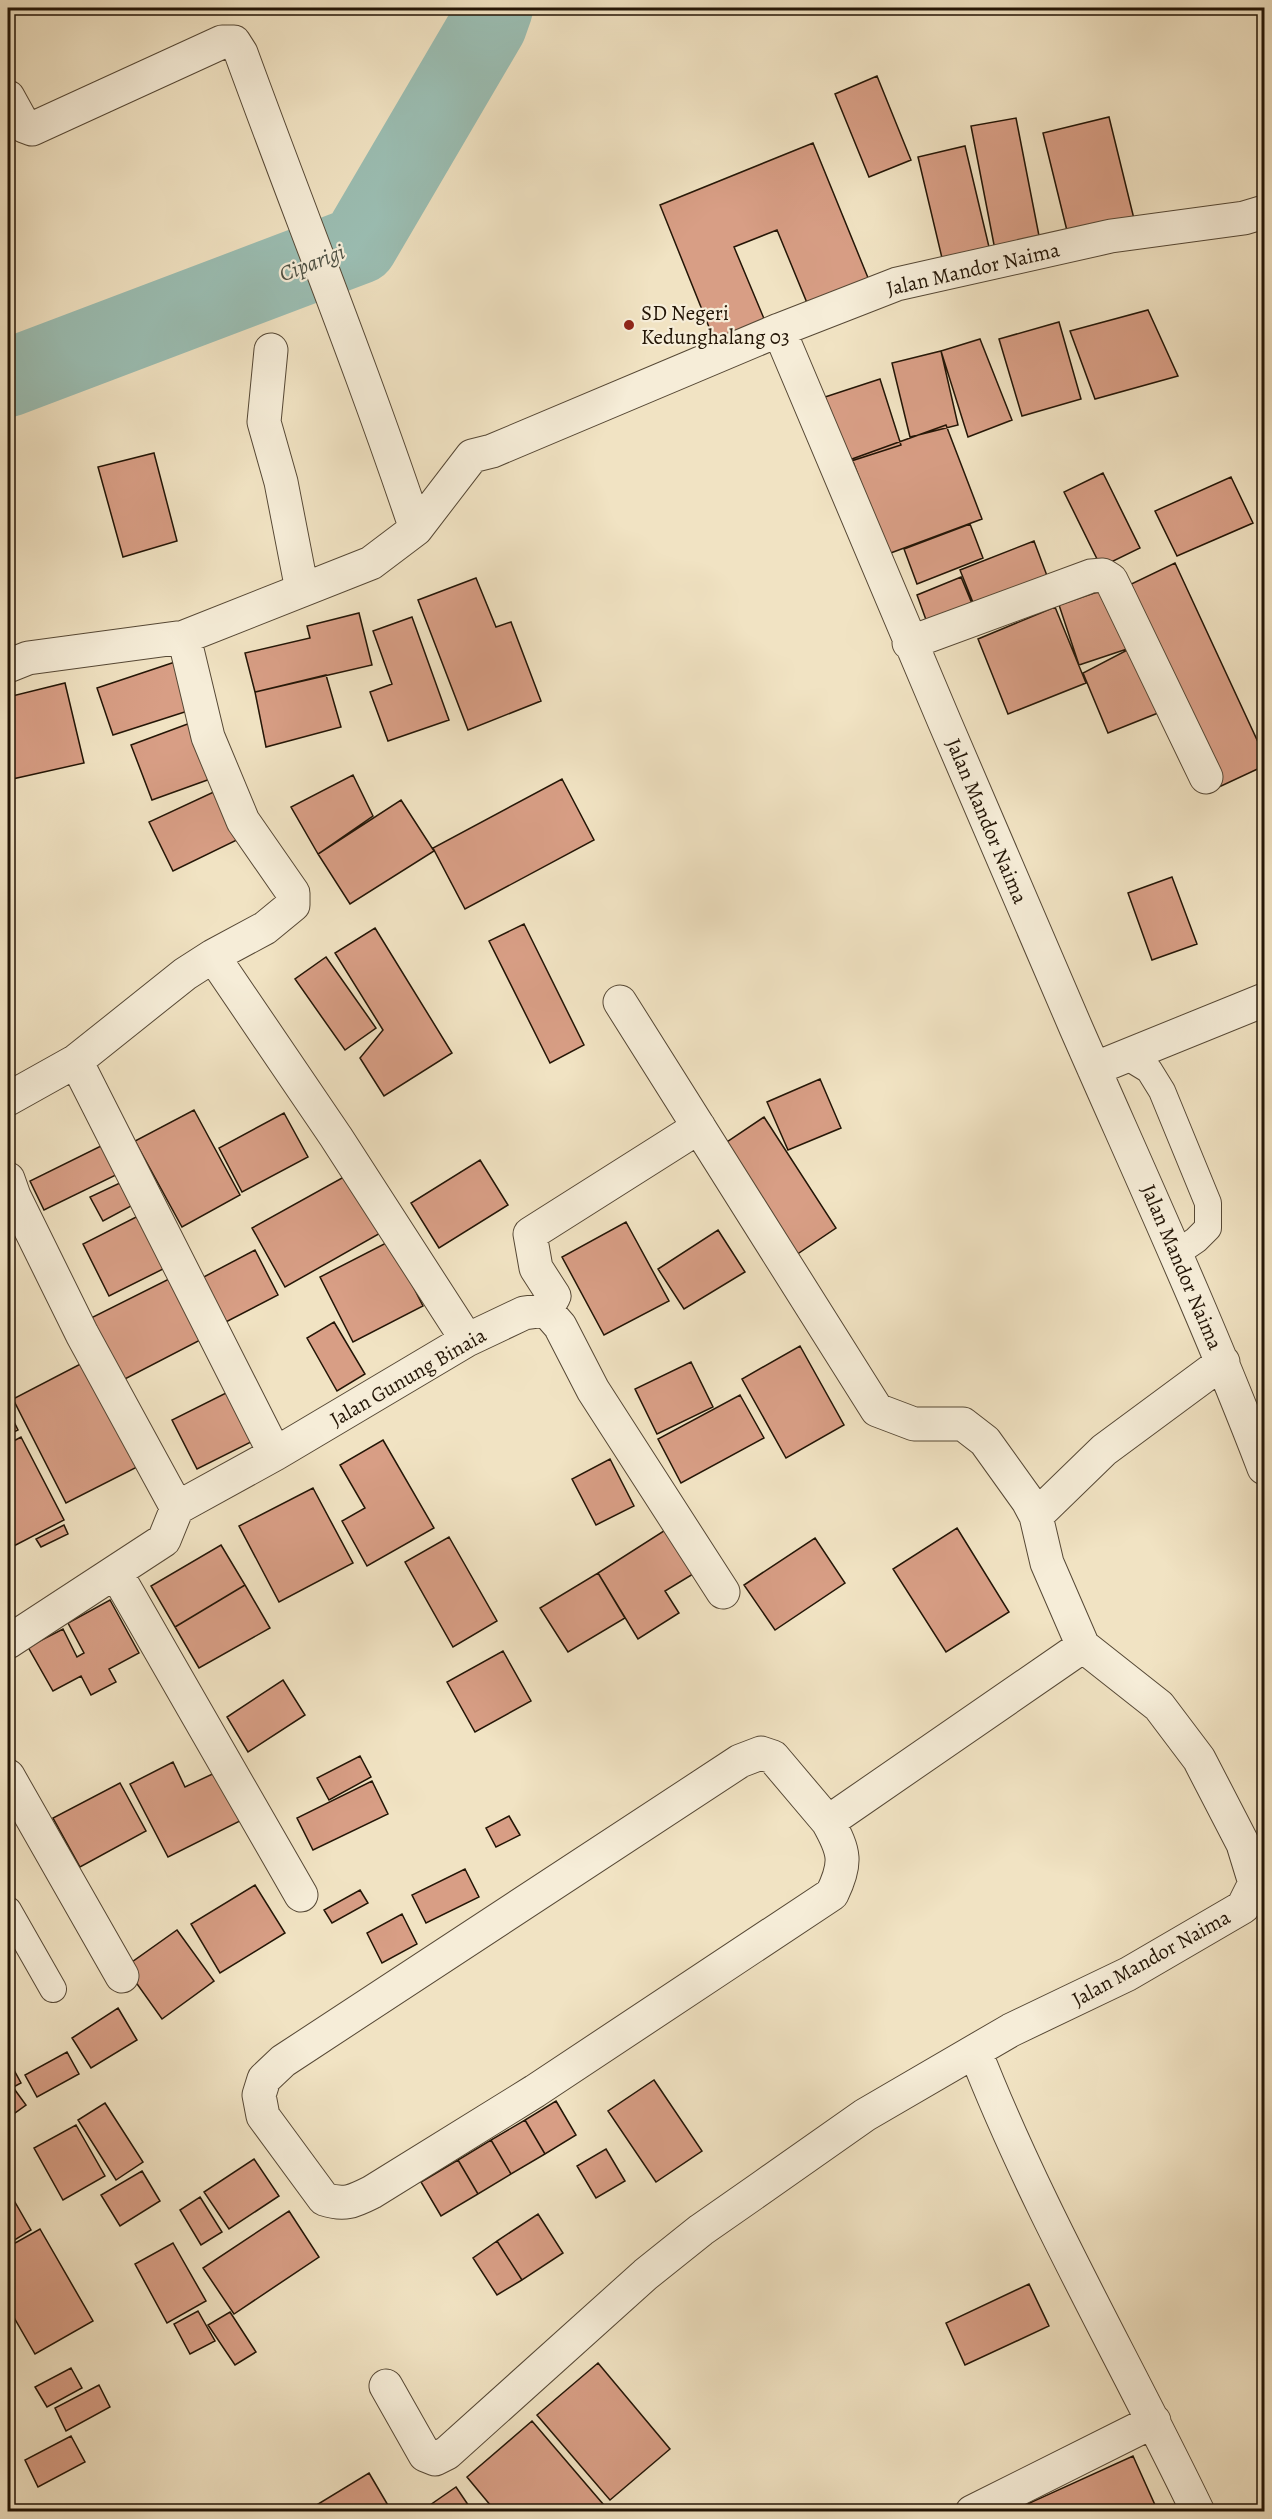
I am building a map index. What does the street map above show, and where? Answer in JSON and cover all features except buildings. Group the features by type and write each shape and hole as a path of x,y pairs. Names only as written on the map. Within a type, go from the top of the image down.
{"street":[{"path":"8,97 24,126 32,129 161,68 227,40 234,42 241,53 332,292 352,353 377,412 416,529"},
{"name":"Jalan Mandor Naima","path":"386,2386 425,2455 435,2459 447,2452 646,2274 701,2230 865,2115 1011,2030 1128,1974 1243,1907 1255,1883 1254,1844 1199,1759 1160,1706 1083,1646 1047,1563 1032,1509 1104,1450 1223,1362 1177,1252 1094,1069 909,643 779,330 897,284 1111,236 1244,218 1264,212"},
{"path":"8,666 28,658 184,637 371,563 416,529 472,456 492,450 779,330"},
{"path":"271,350 264,422 281,482 302,590"},
{"path":"909,643 1091,576 1103,575 1111,580 1206,777"},
{"path":"8,1099 76,1061 185,974 265,928 293,905 293,893 243,822 208,737 184,637"},
{"path":"213,956 336,1137 468,1340"},
{"path":"1094,1069 1264,1000"},
{"path":"620,1002 877,1410 914,1425 963,1424 985,1441 1032,1509"},
{"path":"76,1061 275,1454"},
{"path":"699,1127 530,1234 536,1268 554,1296 546,1310 560,1326 593,1390 723,1592"},
{"path":"8,1179 14,1196 82,1334 177,1508 164,1540 117,1573 8,1642"},
{"name":"Jalan Gunung Binaia","path":"177,1508 275,1454 468,1340 524,1313 546,1310"},
{"path":"1223,1362 1264,1468"},
{"path":"117,1573 301,1895"},
{"path":"828,1822 1083,1646"},
{"path":"761,1754 773,1757 828,1822 838,1840 844,1859 841,1875 832,1894 535,2091 355,2201 339,2204 324,2199 263,2116 259,2095 264,2079 284,2061 740,1761 761,1754"},
{"path":"8,1776 122,1976"},
{"path":"975,2051 1000,2116 1041,2201 1198,2511"},
{"path":"972,2511 1154,2421"}],"lane":[{"path":"1126,1056 1149,1070 1162,1091 1208,1203 1208,1228 1196,1240 1177,1252"},
{"path":"8,1910 53,1989"}],"waterway":[{"name":"Ciparigi","path":"8,378 359,245 488,25 494,8"}],"place":[{"name":"SD Negeri Kedunghalang 03","path":"629,325"}]}
